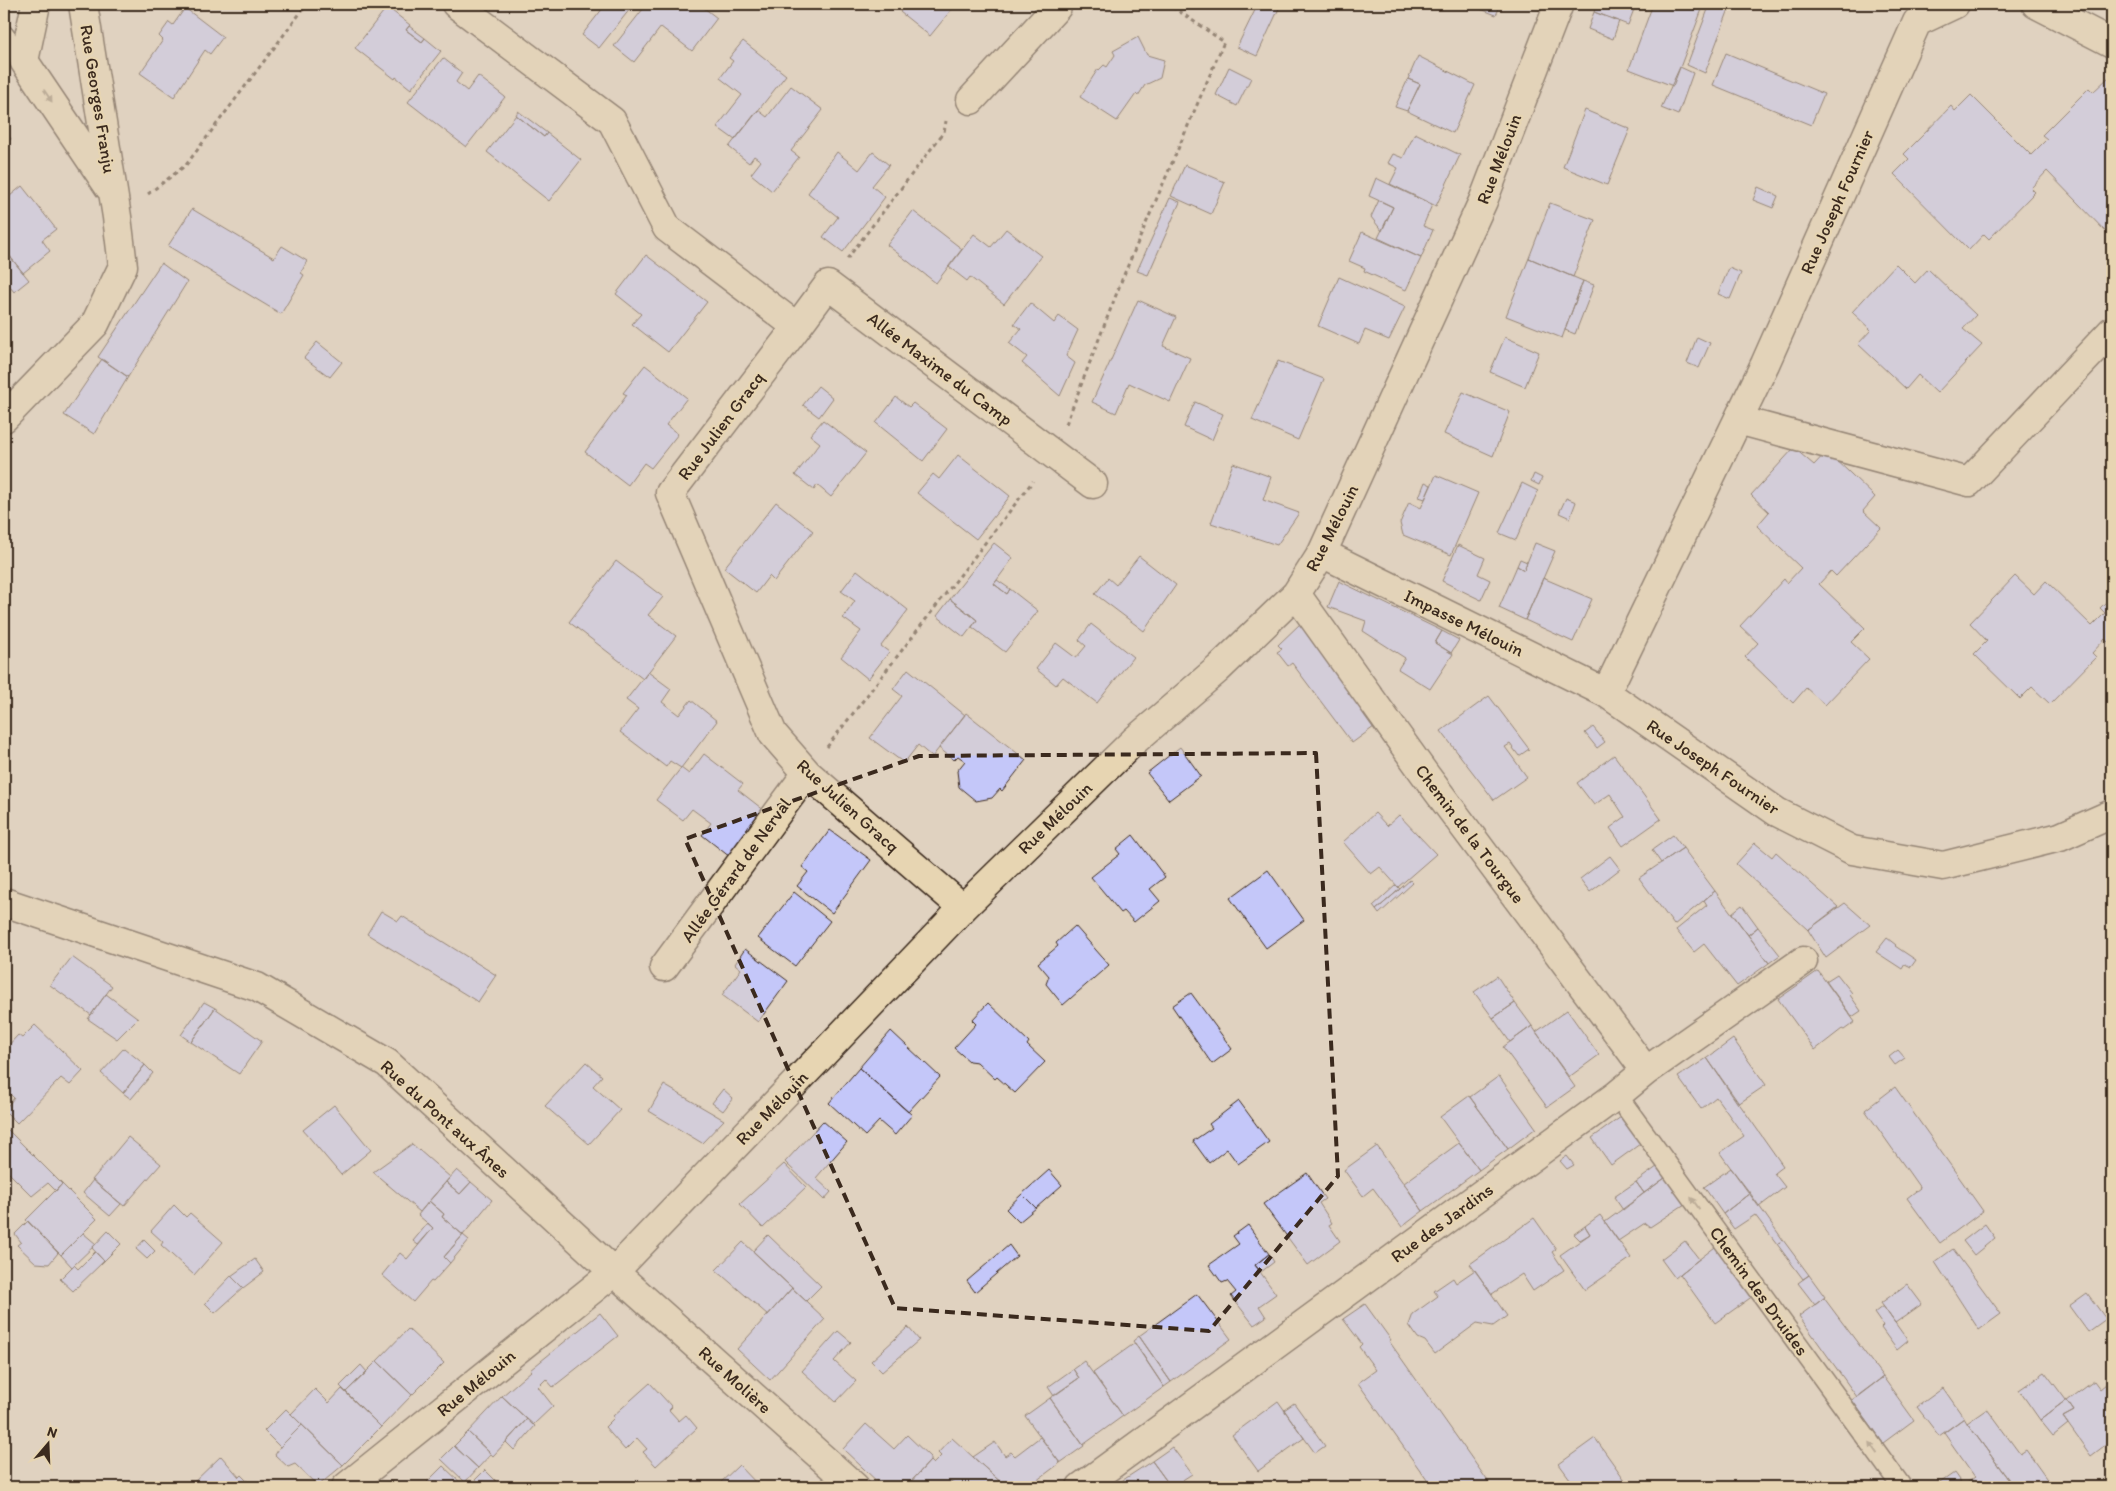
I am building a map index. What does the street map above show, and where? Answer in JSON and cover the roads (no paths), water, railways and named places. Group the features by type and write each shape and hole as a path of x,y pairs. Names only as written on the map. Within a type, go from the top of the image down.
{"street":[{"path":"24,60 36,4"},
{"name":"Rue Georges Franju","path":"4,418 96,324 123,266 83,4"},
{"path":"456,4 612,121 667,228 797,327"},
{"name":"Rue Mélouin","path":"346,1487 614,1272 963,908 1134,741 1218,669 1296,594 1322,553 1483,201 1559,4"},
{"name":"Rue Joseph Fournier","path":"1955,4 1917,22 1769,355 1606,693 1777,812 1852,850 1943,866 2060,837 2112,814"},
{"path":"2036,4 2112,42"},
{"path":"971,100 1060,5"},
{"name":"Rue Georges Franju","path":"24,60 115,206"},
{"name":"Allée Maxime du Camp","path":"797,327 828,285 1093,484"},
{"name":"Rue Julien Gracq","path":"797,327 670,493 773,734 807,773 963,908"},
{"path":"1738,420 1969,482 2112,331"},
{"name":"Impasse Mélouin","path":"1322,553 1606,693"},
{"name":"Chemin de la Tourgue","path":"1296,594 1424,773 1646,1071"},
{"name":"Allée Gérard de Nerval","path":"664,967 807,773"},
{"name":"Rue du Pont aux Ânes","path":"4,902 257,987 387,1063 614,1272"},
{"name":"Rue des Jardins","path":"1081,1487 1617,1095 1646,1071 1803,961"},
{"name":"Rue Molière","path":"614,1272 855,1487"}],"lane":[{"path":"4,35 24,60"},
{"name":"Chemin des Druides","path":"1617,1095 1902,1487"}]}
